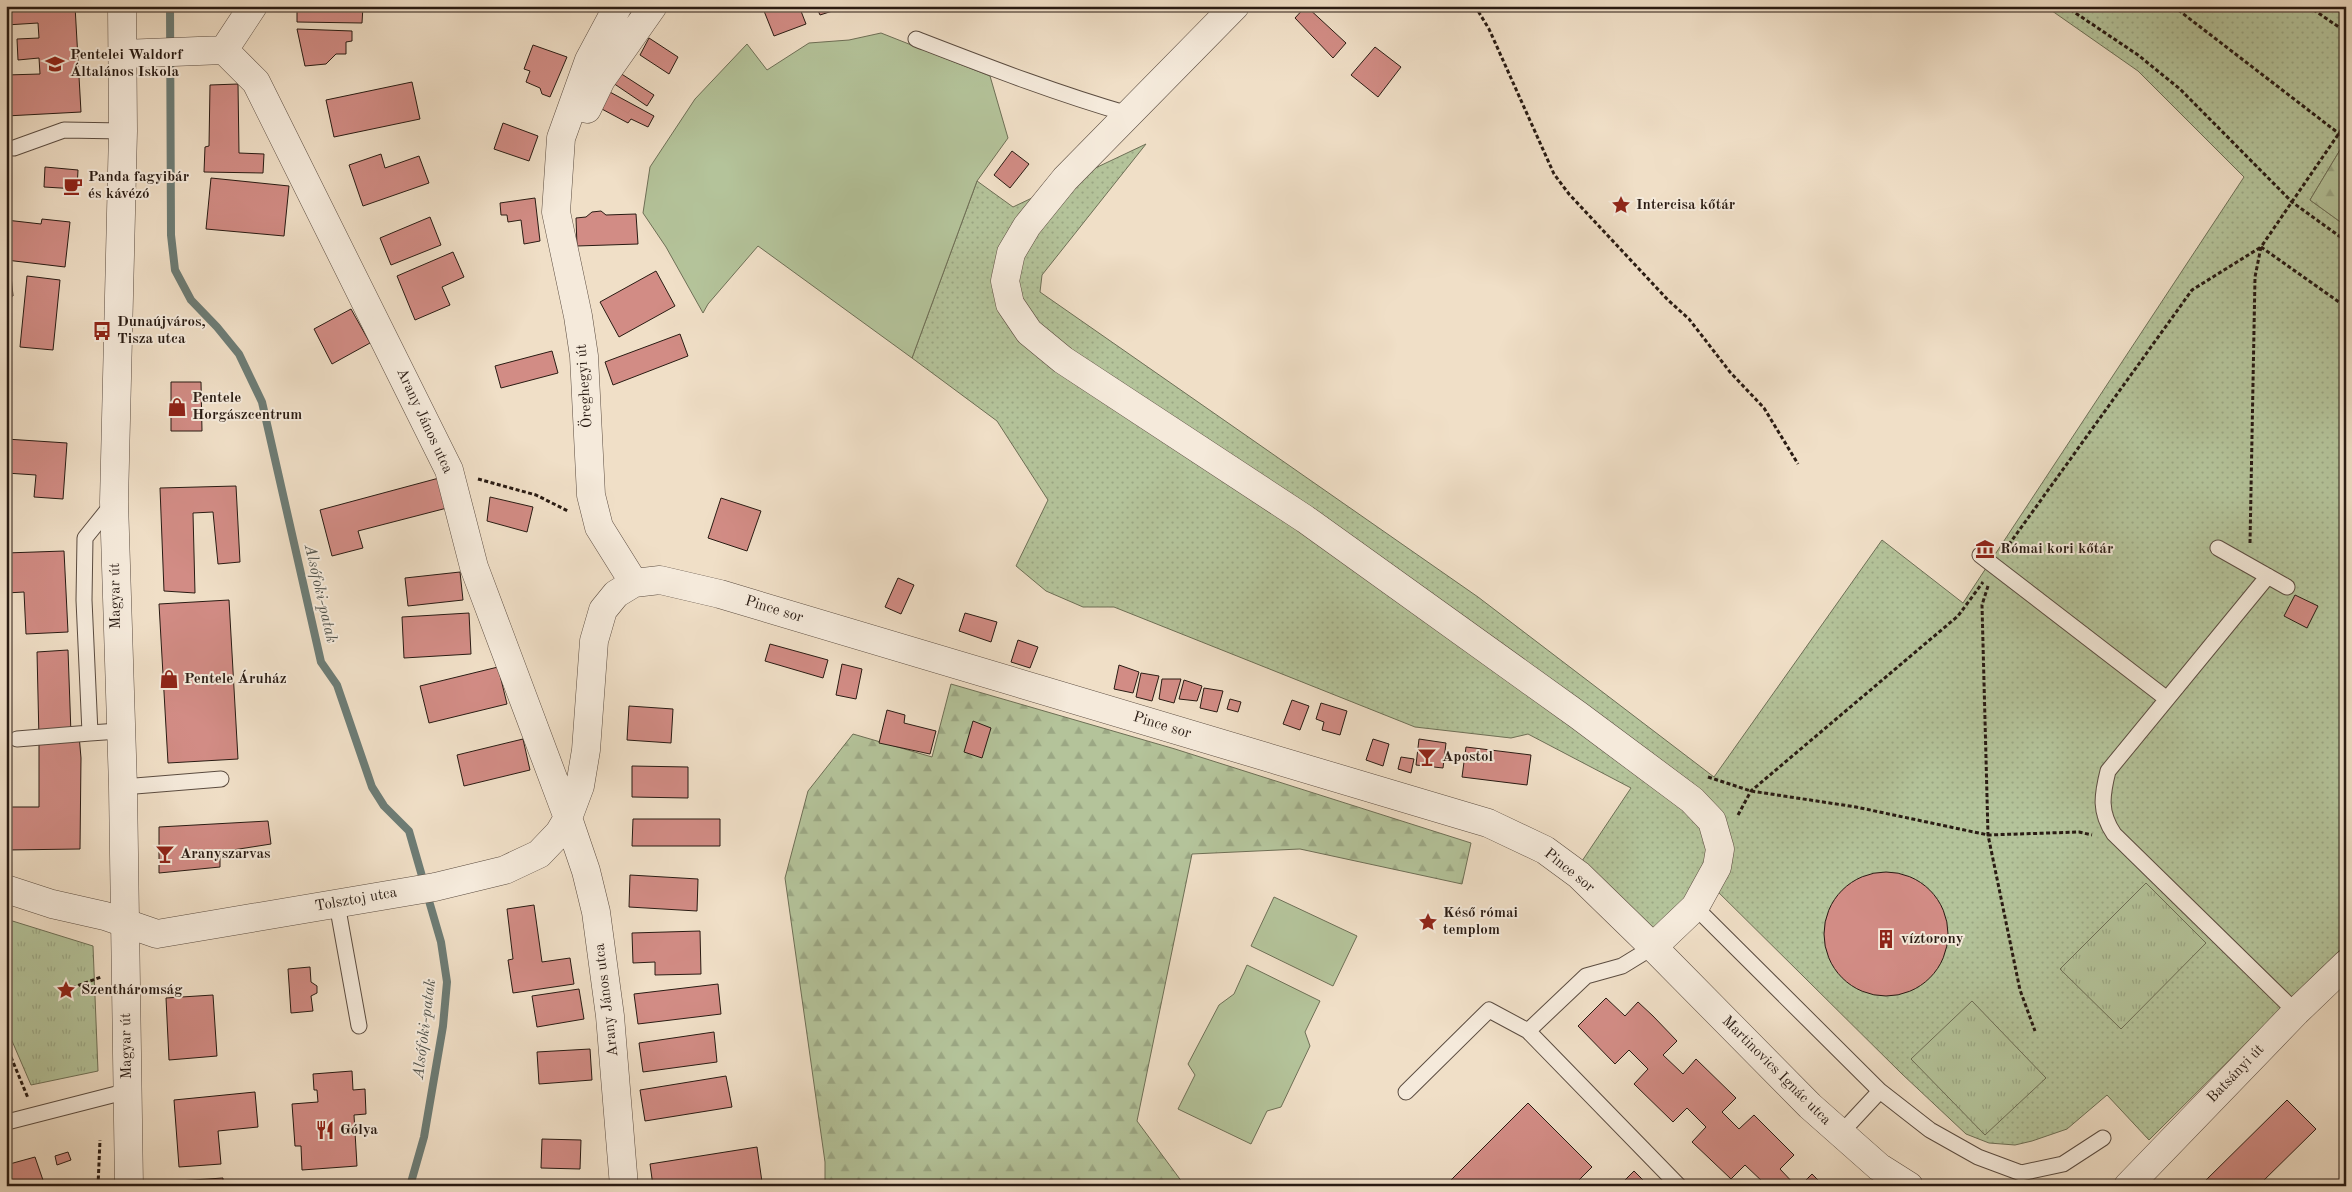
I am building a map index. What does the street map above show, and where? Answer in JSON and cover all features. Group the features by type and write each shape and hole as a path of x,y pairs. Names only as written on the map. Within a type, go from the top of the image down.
{"street":[{"name":"Magyar út","path":"122,6 134,54 123,131 114,502 119,731 123,787 129,1186"},
{"path":"134,54 224,50 253,6"},
{"name":"Öreghegyi út","path":"618,6 589,60 561,138 556,212 578,316 584,356 591,495 598,527 634,583"},
{"name":"Öreghegyi út","path":"557,179 577,130 601,80 653,6"},
{"path":"1235,6 1066,179 1027,226 1011,253 1005,281 1010,304 1029,332 1063,360 1305,520 1578,715 1692,800 1712,821 1720,849 1717,867 1695,907 1653,946"},
{"name":"Arany János utca","path":"224,50 256,82 449,470 474,567 586,871 596,912 610,1016 624,1186"},
{"name":"Pince sor","path":"634,583 660,580 720,594 1488,824 1552,855 1579,875 1653,946"},
{"path":"568,818 580,786 586,750 594,641 603,610 616,594 634,583"},
{"name":"Tolsztoj utca","path":"6,889 157,934 337,904 505,870 539,854 559,833 568,818"},
{"name":"Martinovics Ignác utca","path":"1653,946 1803,1100 1879,1167 1909,1186"},
{"name":"Batsányi út","path":"2129,1185 2296,1012 2346,964"}],"lane":[{"path":"916,39 1023,80 1128,114"},
{"path":"14,148 64,130 123,131"},
{"path":"90,733 84,600 86,538 114,502"},
{"path":"2218,548 2287,587"},
{"path":"1980,555 2167,699"},
{"path":"2268,576 2108,771 2102,794 2102,807 2106,822 2122,842 2296,1012"},
{"path":"17,739 119,731"},
{"path":"123,787 221,779"},
{"path":"337,904 359,1026"},
{"path":"1695,907 1880,1091 1930,1130 1978,1157 2021,1173 2063,1164 2103,1138"},
{"path":"1528,1031 1586,976 1622,966 1653,946"},
{"path":"1406,1092 1489,1010 1528,1031 1679,1186"},
{"path":"12,1121 128,1091"},
{"path":"1840,1134 1880,1091"}],"path":[{"path":"1475,6 1489,29 1554,174 1583,209 1689,319 1730,372 1764,408 1798,464"},
{"path":"2065,6 2138,55 2180,89 2292,202 2346,241"},
{"path":"2173,6 2346,139"},
{"path":"2308,6 2346,32"},
{"path":"2249,566 2254,277 2261,247 2346,123"},
{"path":"2261,247 2346,308"},
{"path":"449,470 536,495 574,514"},
{"path":"1994,566 1982,605 1988,835 2020,990 2035,1030"},
{"path":"1700,774 1718,782 1750,791 1856,807 1988,835 2079,832 2122,842"},
{"path":"66,990 102,977"},
{"path":"6,1045 36,1115"}],"green space":[{"path":"2045,6 2346,6 2346,140 2310,200 2346,226 2346,944 2149,1140 2107,1095 2067,1129 2032,1141 2015,1145 1989,1143 1966,1134 1902,1074 1708,882 1651,935 1580,864 1631,788 1528,734 1511,738 1415,727 1114,607 1083,607 1046,591 1016,566 1048,500 997,421 912,358 977,181 1013,207 1146,144 1042,275 1040,292 1478,597 1714,777 1882,540 1963,603 2244,177 2138,71"},
{"path":"881,33 990,76 1008,138 977,181 912,358 758,246 708,304 703,313 666,247 643,213 650,167 695,99 747,44 767,70 809,43 849,40"},
{"path":"2346,140 2346,226 2310,200"},
{"path":"951,684 1175,749 1471,843 1462,884 1300,849 1192,854 1137,1121 1185,1186 825,1186 825,1162 785,878 808,791 853,734 932,757"},
{"path":"2146,883 2206,943 2121,1029 2060,969"},
{"path":"1274,897 1357,936 1333,986 1251,946"},
{"path":"6,919 93,946 98,1071 31,1085 6,1027"},
{"path":"1247,965 1320,1001 1305,1032 1310,1046 1281,1107 1267,1111 1251,1144 1178,1109 1195,1075 1188,1064 1219,1005 1234,994"},
{"path":"1972,1001 2046,1078 1985,1135 1911,1059"}],"building":[{"path":"6,6 75,6 81,112 6,116 6,75 40,74 39,58 18,60 17,39 39,38 38,23 6,25"},
{"path":"297,6 363,6 362,23 297,22"},
{"path":"762,6 799,6 806,24 774,36"},
{"path":"816,6 848,6 820,15"},
{"path":"1306,6 1346,43 1333,58 1295,18"},
{"path":"297,29 352,31 352,41 346,42 346,54 336,54 326,64 305,66"},
{"path":"649,38 678,57 669,74 640,55"},
{"path":"533,45 567,57 550,97 542,94 540,88 526,82 530,71 524,69"},
{"path":"1375,47 1401,67 1378,97 1351,75"},
{"path":"620,73 654,95 647,106 613,83"},
{"path":"412,82 420,119 334,137 326,100"},
{"path":"238,84 239,153 264,154 263,173 204,172 205,147 209,146 210,85"},
{"path":"608,91 654,116 648,127 631,119 628,123 600,108"},
{"path":"503,123 538,136 529,161 494,149"},
{"path":"1012,151 1029,164 1010,188 994,175"},
{"path":"381,154 385,168 419,156 429,183 363,206 349,165"},
{"path":"45,167 78,170 77,189 44,187"},
{"path":"211,178 289,186 284,236 206,229"},
{"path":"535,198 540,241 524,244 521,220 508,222 507,215 501,215 500,203"},
{"path":"601,211 606,215 636,214 638,244 577,246 576,218 586,217 592,212"},
{"path":"430,217 441,245 391,265 380,238"},
{"path":"42,219 70,222 65,267 6,260 6,220 41,224"},
{"path":"453,252 464,277 442,287 450,305 415,320 397,276"},
{"path":"6,265 10,265 13,296 6,297"},
{"path":"656,271 675,306 619,337 600,302"},
{"path":"27,276 60,280 53,350 20,347"},
{"path":"351,309 370,343 332,364 314,329"},
{"path":"680,334 688,356 613,385 605,362"},
{"path":"552,351 558,373 501,388 495,366"},
{"path":"171,382 201,382 202,431 171,431"},
{"path":"6,439 67,443 63,499 34,497 36,475 6,473"},
{"path":"439,478 447,508 358,531 363,548 332,556 320,510"},
{"path":"236,486 240,562 218,564 213,512 193,513 195,593 164,591 160,488"},
{"path":"490,497 533,507 527,532 487,521"},
{"path":"721,498 761,511 747,551 708,538"},
{"path":"64,551 68,632 26,634 24,592 6,593 6,553"},
{"path":"460,572 463,600 408,606 405,578"},
{"path":"898,578 914,585 901,614 885,607"},
{"path":"2295,595 2318,606 2307,628 2284,616"},
{"path":"229,600 238,759 168,763 159,604"},
{"path":"469,613 471,654 404,658 402,617"},
{"path":"965,613 997,622 991,642 959,631"},
{"path":"1018,640 1038,647 1030,668 1011,662"},
{"path":"770,644 828,660 823,678 765,661"},
{"path":"68,650 71,734 39,739 37,652"},
{"path":"842,664 862,669 856,699 836,695"},
{"path":"1119,665 1139,672 1133,693 1114,689"},
{"path":"498,667 507,704 429,723 420,686"},
{"path":"1141,673 1159,676 1152,701 1136,697"},
{"path":"1162,679 1181,679 1174,703 1159,699"},
{"path":"1184,680 1202,686 1197,701 1179,699"},
{"path":"1204,688 1223,691 1217,712 1200,708"},
{"path":"1230,699 1241,702 1238,712 1227,709"},
{"path":"1292,700 1309,706 1300,730 1283,724"},
{"path":"1321,703 1347,711 1340,735 1322,730 1324,722 1316,719"},
{"path":"629,706 673,709 671,743 627,740"},
{"path":"887,710 905,715 904,723 936,731 930,754 879,743"},
{"path":"973,721 991,728 982,758 964,752"},
{"path":"79,735 81,758 80,849 6,850 6,807 39,807 39,739"},
{"path":"523,739 530,770 464,786 457,755"},
{"path":"1373,739 1389,744 1383,766 1366,760"},
{"path":"1419,739 1446,743 1443,768 1416,765"},
{"path":"1466,747 1531,755 1527,785 1462,777"},
{"path":"1401,757 1414,759 1411,773 1398,769"},
{"path":"632,766 688,767 688,798 632,797"},
{"path":"633,819 720,819 720,846 632,846"},
{"path":"268,821 271,844 220,852 220,867 159,873 159,827"},
{"name":"víztorony","path":"1886,872 1910,877 1930,890 1943,910 1948,934 1943,958 1930,978 1910,991 1886,996 1862,991 1842,978 1829,958 1824,934 1829,910 1842,890 1862,877"},
{"path":"630,875 698,879 697,911 629,907"},
{"path":"534,905 542,962 570,958 574,984 513,993 508,960 513,959 507,909"},
{"path":"700,931 701,974 655,975 655,962 633,963 632,933"},
{"path":"310,967 311,982 317,986 317,993 311,996 313,1011 291,1013 288,969"},
{"path":"718,984 721,1014 638,1024 634,994"},
{"path":"579,989 584,1019 537,1027 532,996"},
{"path":"213,995 217,1056 169,1060 166,998"},
{"path":"1606,998 1625,1016 1638,1002 1653,1016 1677,1041 1663,1055 1683,1074 1696,1059 1736,1098 1722,1112 1739,1129 1754,1115 1794,1155 1780,1169 1796,1186 1764,1186 1765,1184 1745,1165 1731,1179 1692,1142 1706,1127 1687,1108 1673,1122 1634,1084 1648,1069 1629,1050 1615,1064 1578,1026"},
{"path":"714,1032 717,1062 643,1072 639,1043"},
{"path":"590,1049 592,1080 539,1084 537,1052"},
{"name":"Gólya","path":"352,1071 353,1090 365,1089 366,1114 354,1115 357,1166 302,1170 301,1146 295,1146 292,1104 318,1102 317,1090 314,1090 313,1074"},
{"path":"726,1076 732,1107 645,1121 640,1090"},
{"path":"255,1092 258,1127 218,1131 221,1164 179,1167 174,1100"},
{"path":"2287,1100 2316,1129 2258,1186 2200,1186"},
{"path":"1528,1103 1592,1167 1573,1186 1445,1186"},
{"path":"542,1139 581,1140 580,1169 541,1168"},
{"path":"757,1147 762,1182 737,1186 653,1186 650,1164"},
{"path":"68,1152 71,1160 57,1165 55,1156"},
{"path":"35,1157 44,1183 35,1186 6,1186 6,1165"},
{"path":"1634,1171 1649,1186 1619,1186"},
{"path":"1812,1174 1824,1186 1800,1186"},
{"path":"223,1178 223,1186 178,1186 178,1181"}],"waterway":[{"name":"Alsófoki-patak","path":"170,6 171,235 175,270 191,300 239,354 262,402 321,662 337,685 372,787 384,806 409,831 424,883"},
{"name":"Alsófoki-patak","path":"410,1186 424,1137 443,1026 447,982 441,942 427,894"}],"place":[{"name":"Pentelei Waldorf Általános Iskola","path":"55,64"},
{"name":"Panda fagyibár és kávézó","path":"73,186"},
{"name":"Intercisa kőtár","path":"1621,205"},
{"name":"Dunaújváros, Tisza utca","path":"102,331"},
{"name":"Pentele Horgászcentrum","path":"177,407"},
{"name":"Római kori kőtár","path":"1985,549"},
{"name":"Pentele Áruház","path":"169,679"},
{"name":"Apostol","path":"1427,757"},
{"name":"Aranyszarvas","path":"165,854"},
{"name":"Késő római templom","path":"1428,922"},
{"name":"víztorony","path":"1886,939"},
{"name":"Szentháromság","path":"66,990"},
{"name":"Gólya","path":"325,1130"}]}
